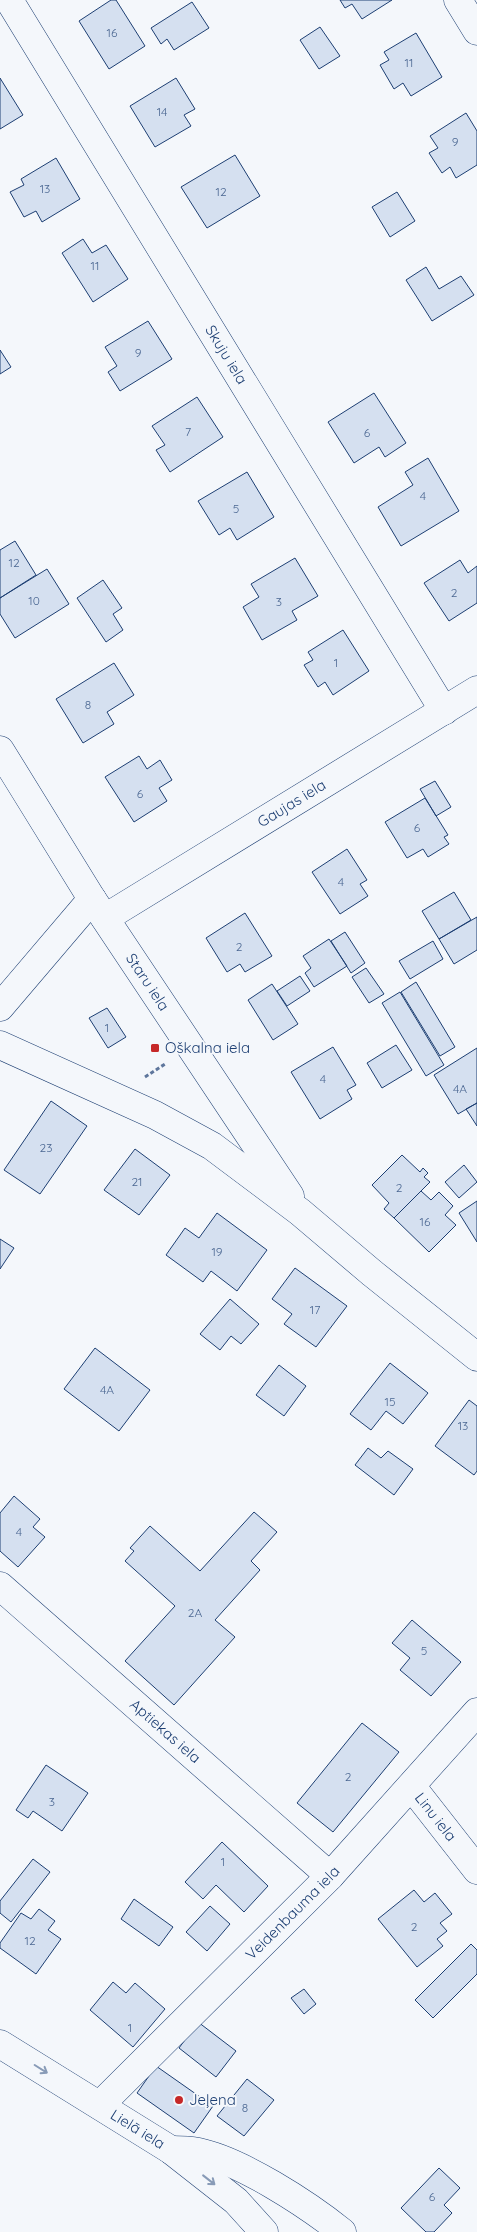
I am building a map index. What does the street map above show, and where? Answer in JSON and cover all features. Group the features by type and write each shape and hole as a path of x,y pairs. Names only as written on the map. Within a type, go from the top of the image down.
{"street":[{"path":"458,0 477,31"},
{"name":"Skuju iela","path":"7,2 444,711"},
{"name":"Gaujas iela","path":"0,1007 99,908 444,711 477,690"},
{"name":"Staru iela","path":"0,750 99,908 300,1212"},
{"path":"0,1045 155,1115 212,1146 300,1212 477,1357"},
{"name":"Aptiekas iela","path":"0,1586 330,1876"},
{"name":"Veidenbauma iela","path":"100,2105 330,1876 412,1787 477,1712"},
{"name":"Linu iela","path":"412,1787 477,1870"},
{"name":"Lielā iela","path":"0,2044 171,2150 236,2201 264,2232"},
{"path":"171,2150 198,2152 242,2168 318,2212 342,2232"}],"path":[{"path":"115,1097 191,1047"}],"building":[{"path":"111,0 116,0 145,46 109,69 79,21"},
{"path":"340,0 392,0 362,19 352,4 345,8"},
{"path":"192,2 209,28 174,50 167,39 161,44 151,28"},
{"path":"320,27 340,56 319,69 300,40"},
{"path":"416,33 442,77 411,96 403,83 394,89 380,65 389,60 384,52"},
{"path":"0,78 23,115 0,129"},
{"path":"176,78 195,109 184,115 191,126 155,147 130,106"},
{"path":"466,113 477,131 477,165 456,178 450,167 442,173 429,153 438,148 430,136"},
{"path":"235,155 260,196 207,228 181,187"},
{"path":"56,158 80,199 42,222 36,211 24,217 10,192 24,185 21,179"},
{"path":"397,192 415,221 390,237 372,207"},
{"path":"83,239 92,253 106,245 128,279 93,302 62,253"},
{"path":"426,267 439,289 461,276 474,295 432,321 406,280"},
{"path":"148,321 172,359 120,391 108,372 117,366 105,347"},
{"path":"0,350 11,367 0,374"},
{"path":"374,393 406,443 385,457 379,447 354,463 328,422"},
{"path":"197,397 223,437 170,472 156,450 165,445 152,426"},
{"path":"428,458 459,511 401,546 378,507 413,485 405,472"},
{"path":"247,472 274,517 237,540 230,528 219,535 198,501"},
{"path":"15,541 36,575 0,598 0,550"},
{"path":"295,558 318,596 292,611 297,620 262,640 243,607 259,597 251,584"},
{"path":"460,560 468,573 477,566 477,603 449,621 424,583"},
{"path":"47,569 69,604 15,638 0,614 0,598"},
{"path":"103,580 122,608 113,614 123,630 106,642 77,598"},
{"path":"343,630 369,671 333,695 325,682 318,687 304,665 313,660 308,652"},
{"path":"114,663 134,695 107,712 114,724 83,743 56,699"},
{"path":"139,756 147,769 160,760 172,780 159,788 167,801 134,822 105,777"},
{"path":"435,781 451,807 436,816 420,789"},
{"path":"425,798 448,835 444,837 449,844 428,857 423,849 407,858 385,822"},
{"path":"347,849 367,880 360,884 368,896 340,914 312,872"},
{"path":"454,892 471,920 439,939 422,911"},
{"path":"245,913 272,956 245,972 240,964 227,972 206,938"},
{"path":"477,917 477,950 454,964 439,939"},
{"path":"345,932 365,963 351,973 331,941"},
{"path":"329,939 347,966 314,987 305,973 311,968 303,956"},
{"path":"433,941 443,959 410,979 399,961"},
{"path":"366,968 384,994 369,1003 352,977"},
{"path":"300,976 310,991 287,1006 277,991"},
{"path":"416,982 455,1047 440,1056 401,992"},
{"path":"272,984 298,1024 273,1040 248,1000"},
{"path":"400,992 444,1065 426,1076 382,1003"},
{"path":"107,1008 126,1037 108,1048 89,1018"},
{"path":"396,1045 412,1070 382,1088 367,1063"},
{"path":"333,1047 356,1085 347,1090 352,1099 320,1119 291,1072"},
{"path":"477,1048 477,1103 458,1114 434,1075"},
{"path":"51,1101 87,1126 40,1194 4,1170"},
{"path":"477,1103 477,1126 466,1109"},
{"path":"135,1149 170,1175 139,1215 104,1190"},
{"path":"402,1155 420,1172 423,1168 428,1173 424,1177 430,1182 394,1218 384,1209 389,1203 372,1185"},
{"path":"464,1165 477,1182 459,1198 445,1182"},
{"path":"421,1191 431,1200 439,1192 453,1206 445,1215 456,1225 429,1252 394,1218"},
{"path":"477,1201 477,1242 459,1213"},
{"path":"217,1213 267,1250 237,1291 211,1271 203,1282 166,1255 185,1228 199,1238"},
{"path":"0,1239 14,1248 0,1269"},
{"path":"295,1268 347,1306 316,1347 284,1324 292,1314 272,1299"},
{"path":"230,1299 259,1324 241,1344 231,1336 220,1350 200,1334"},
{"path":"95,1348 150,1390 119,1431 64,1389"},
{"path":"390,1363 428,1393 403,1424 386,1411 371,1430 350,1414"},
{"path":"279,1365 306,1386 284,1416 256,1395"},
{"path":"469,1400 477,1406 477,1471 474,1475 435,1446"},
{"path":"368,1448 381,1458 388,1451 413,1469 394,1495 355,1465"},
{"path":"14,1496 40,1519 33,1527 45,1537 18,1567 0,1551 0,1513"},
{"path":"254,1512 277,1532 251,1561 260,1570 215,1620 235,1637 174,1705 125,1661 175,1606 125,1561 134,1551 130,1548 150,1526 200,1571"},
{"path":"412,1620 461,1662 431,1696 400,1670 410,1658 392,1643"},
{"path":"362,1723 399,1752 333,1832 297,1803"},
{"path":"46,1765 88,1793 62,1831 33,1811 28,1818 16,1810"},
{"path":"222,1842 268,1886 244,1912 216,1885 203,1899 185,1882"},
{"path":"33,1859 50,1872 11,1922 0,1913 0,1901"},
{"path":"414,1890 424,1902 435,1893 452,1914 440,1923 447,1931 437,1939 443,1946 417,1967 378,1919"},
{"path":"134,1899 173,1927 159,1946 121,1919"},
{"path":"210,1906 230,1924 207,1951 186,1932"},
{"path":"39,1909 55,1921 48,1930 61,1939 36,1974 0,1948 0,1943 21,1913 31,1919"},
{"path":"471,1944 477,1950 477,1974 433,2018 415,2000"},
{"path":"113,1982 126,1993 135,1983 165,2009 133,2047 90,2010"},
{"path":"304,1989 316,2004 304,2014 291,1998"},
{"path":"198,2022 236,2051 216,2077 179,2048"},
{"path":"156,2066 213,2106 194,2133 137,2093"},
{"path":"247,2079 274,2100 244,2136 217,2116"},
{"path":"439,2168 460,2188 444,2205 452,2213 434,2232 426,2232 401,2208"}],"place":[{"name":"Oškalna iela","path":"155,1048"},
{"name":"Jeļena","path":"179,2100"}]}
